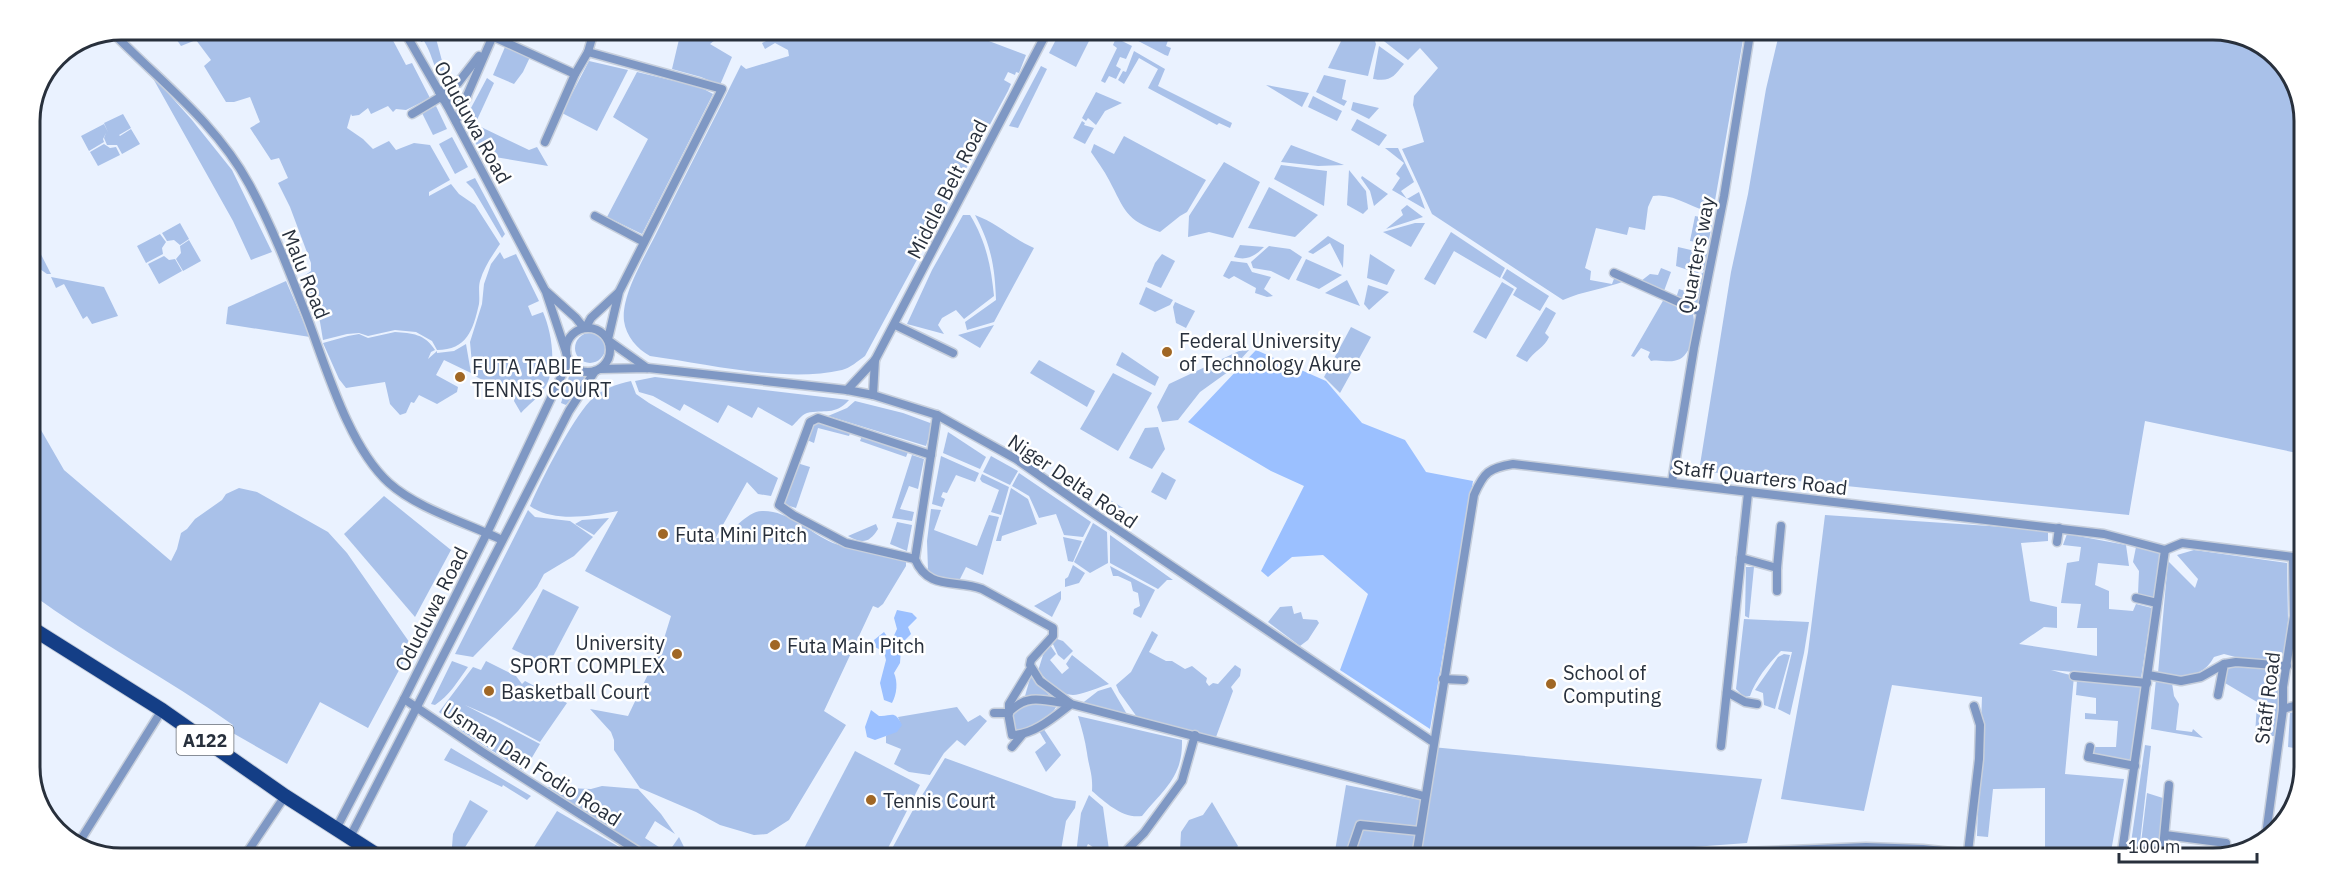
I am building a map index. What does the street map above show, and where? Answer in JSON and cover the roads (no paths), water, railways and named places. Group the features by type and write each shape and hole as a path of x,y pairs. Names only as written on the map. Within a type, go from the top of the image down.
{"highway":[{"name":"A122","path":"41,634 162,710 285,796 366,848"}],"street":[{"name":"Malu Road","path":"122,41 208,126 244,176 290,275 331,383 364,452 377,470 390,484 405,494 502,540"},
{"name":"Oduduwa Road","path":"410,41 456,121 546,292"},
{"path":"412,114 458,83 489,41"},
{"path":"456,121 491,41"},
{"path":"510,41 575,74"},
{"path":"544,142 575,74 588,52 591,41"},
{"name":"Middle Belt Road","path":"847,390 875,360 895,325 1042,41"},
{"name":"Quarters way","path":"1672,482 1701,312 1724,196 1749,41"},
{"path":"350,837 569,411 610,357 609,340 619,292 722,89 588,52"},
{"path":"441,96 467,98"},
{"path":"595,216 644,242"},
{"path":"1614,273 1701,312"},
{"path":"546,292 585,327 602,332 609,340 648,368"},
{"path":"546,292 568,356 580,370 598,370"},
{"path":"568,356 570,337 585,327 591,318 619,292"},
{"path":"895,325 953,353"},
{"name":"Oduduwa Road","path":"336,829 487,533 550,401 568,356"},
{"name":"Middle Belt Road","path":"873,395 875,360"},
{"name":"Niger Delta Road","path":"598,370 648,368 847,390 873,395 937,415 1016,459 1433,742"},
{"path":"937,415 915,559 920,571 931,579 944,583 971,585 982,589 1053,628 1053,636 1032,660 1031,668 1009,704 1008,713 1012,735 1022,735"},
{"path":"915,559 846,543 779,505 810,422 818,418 931,455"},
{"name":"Staff Quarters Road","path":"1417,848 1474,495 1481,479 1488,471 1498,466 1514,464 2059,528 2104,534 2166,550 2182,543 2294,556"},
{"path":"1722,746 1748,493"},
{"path":"1777,591 1781,526"},
{"path":"2057,542 2059,528"},
{"path":"2122,848 2166,550"},
{"path":"1741,558 1777,568"},
{"path":"2136,598 2157,603"},
{"name":"Staff Road","path":"2267,829 2283,709 2283,687 2294,616"},
{"path":"2073,676 2181,681 2201,678 2224,664 2236,662 2287,666"},
{"path":"2218,694 2224,664"},
{"path":"1031,668 1040,681 1071,705"},
{"path":"1443,679 1464,680"},
{"path":"1727,692 1745,702 1757,704"},
{"path":"994,712 1008,713 1017,704 1034,698 1071,705 1195,735 1424,796"},
{"name":"Usman Dan Fodio Road","path":"404,699 633,848"},
{"path":"1012,747 1022,735 1051,720 1071,705"},
{"path":"1968,848 1979,759 1980,725 1974,706"},
{"path":"2283,709 2294,706"},
{"path":"82,838 162,710"},
{"path":"1129,848 1144,833 1182,781 1195,735"},
{"path":"2090,747 2088,757 2135,766"},
{"path":"2164,848 2169,785"},
{"path":"359,786 371,793"},
{"path":"250,848 285,796"},
{"path":"1352,848 1360,825 1419,831"},
{"path":"2165,835 2226,843 2225,847"},
{"path":"1846,848 1886,848"}],"place":[{"name":"Federal University of Technology Akure","path":"1167,352"},
{"name":"FUTA TABLE TENNIS COURT","path":"460,377"},
{"name":"Futa Mini Pitch","path":"663,534"},
{"name":"Futa Main Pitch","path":"775,645"},
{"name":"University SPORT COMPLEX","path":"677,654"},
{"name":"School of Computing","path":"1551,684"},
{"name":"Basketball Court","path":"489,691"},
{"name":"Tennis Court","path":"871,800"}]}
